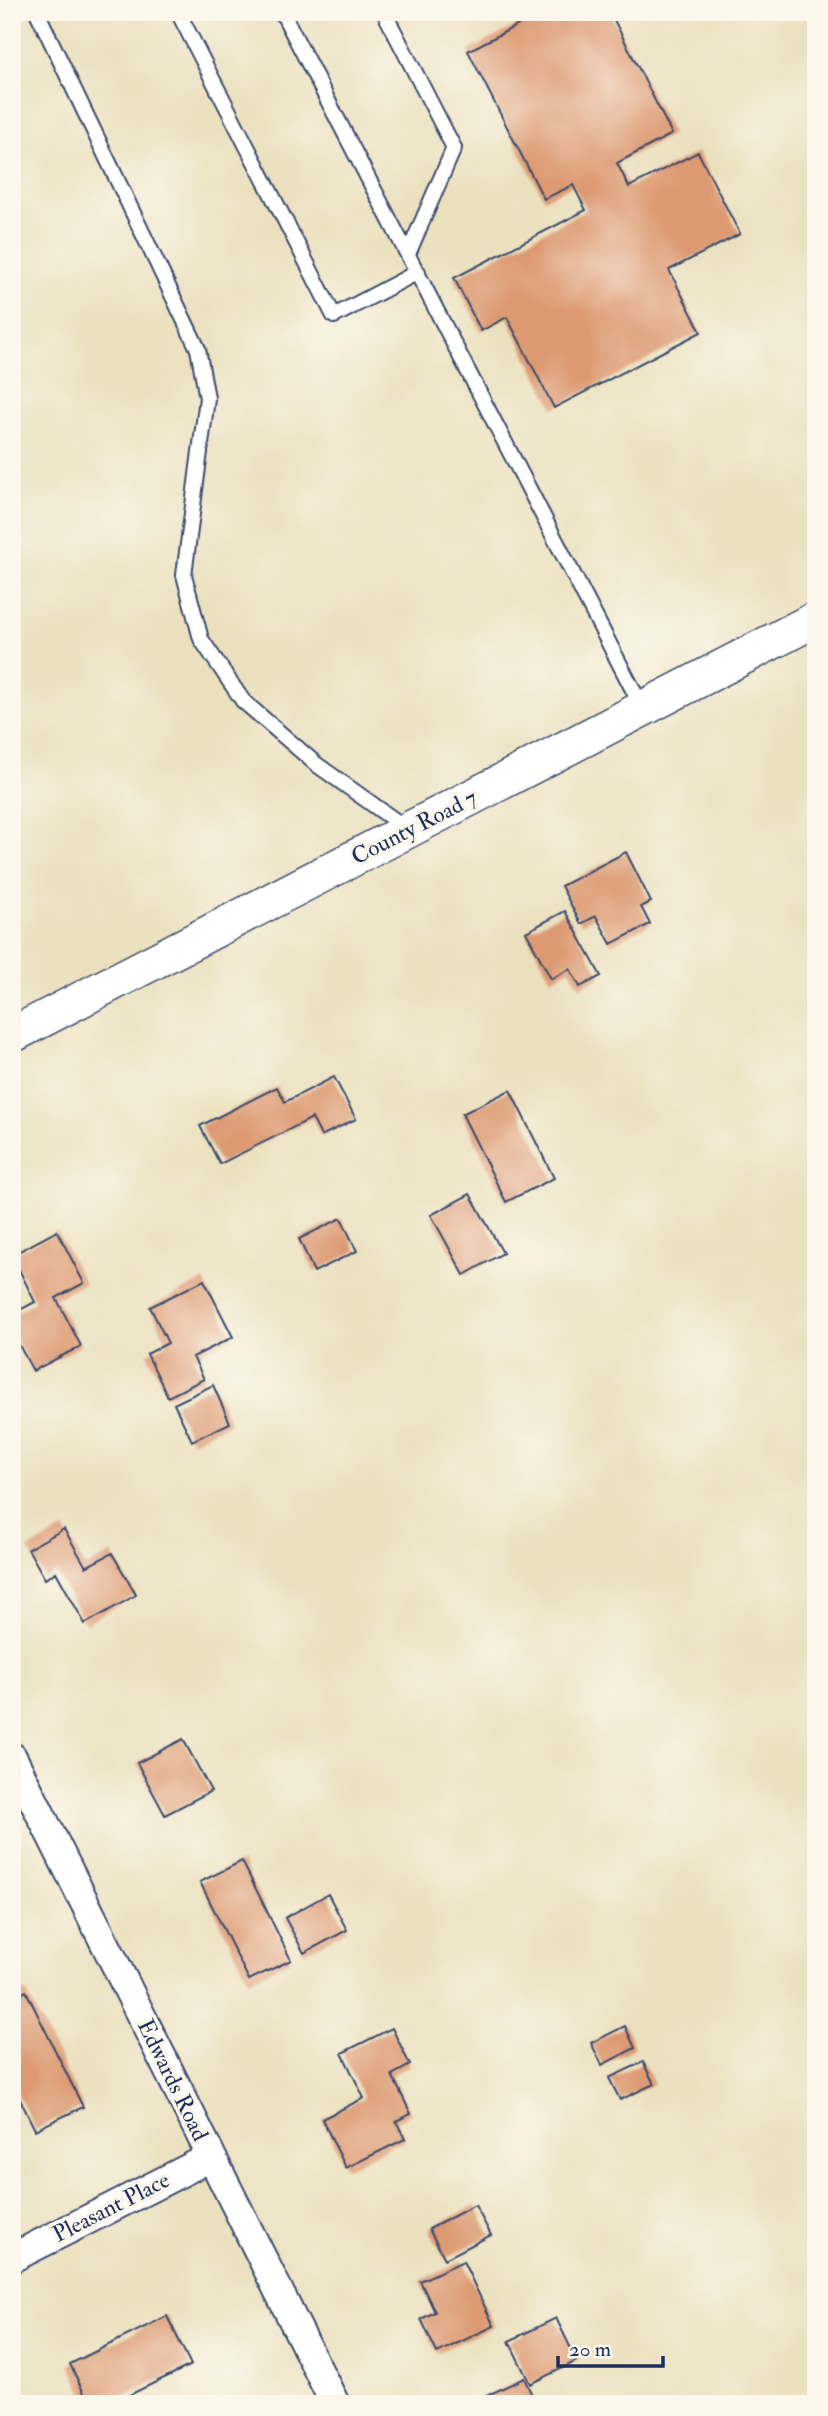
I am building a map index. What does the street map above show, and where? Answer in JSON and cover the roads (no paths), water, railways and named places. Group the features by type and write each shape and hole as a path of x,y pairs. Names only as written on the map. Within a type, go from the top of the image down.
{"street":[{"name":"County Road 7","path":"12,1035 816,619"},
{"name":"Edwards Road","path":"12,1757 335,2404"},
{"name":"Pleasant Place","path":"12,2258 211,2157"}],"lane":[{"path":"37,12 198,349 207,398 184,575 201,639 243,701 316,764 408,830"},
{"path":"178,12 334,316 418,272"},
{"path":"282,12 643,709"},
{"path":"384,12 454,148 408,254"}]}
